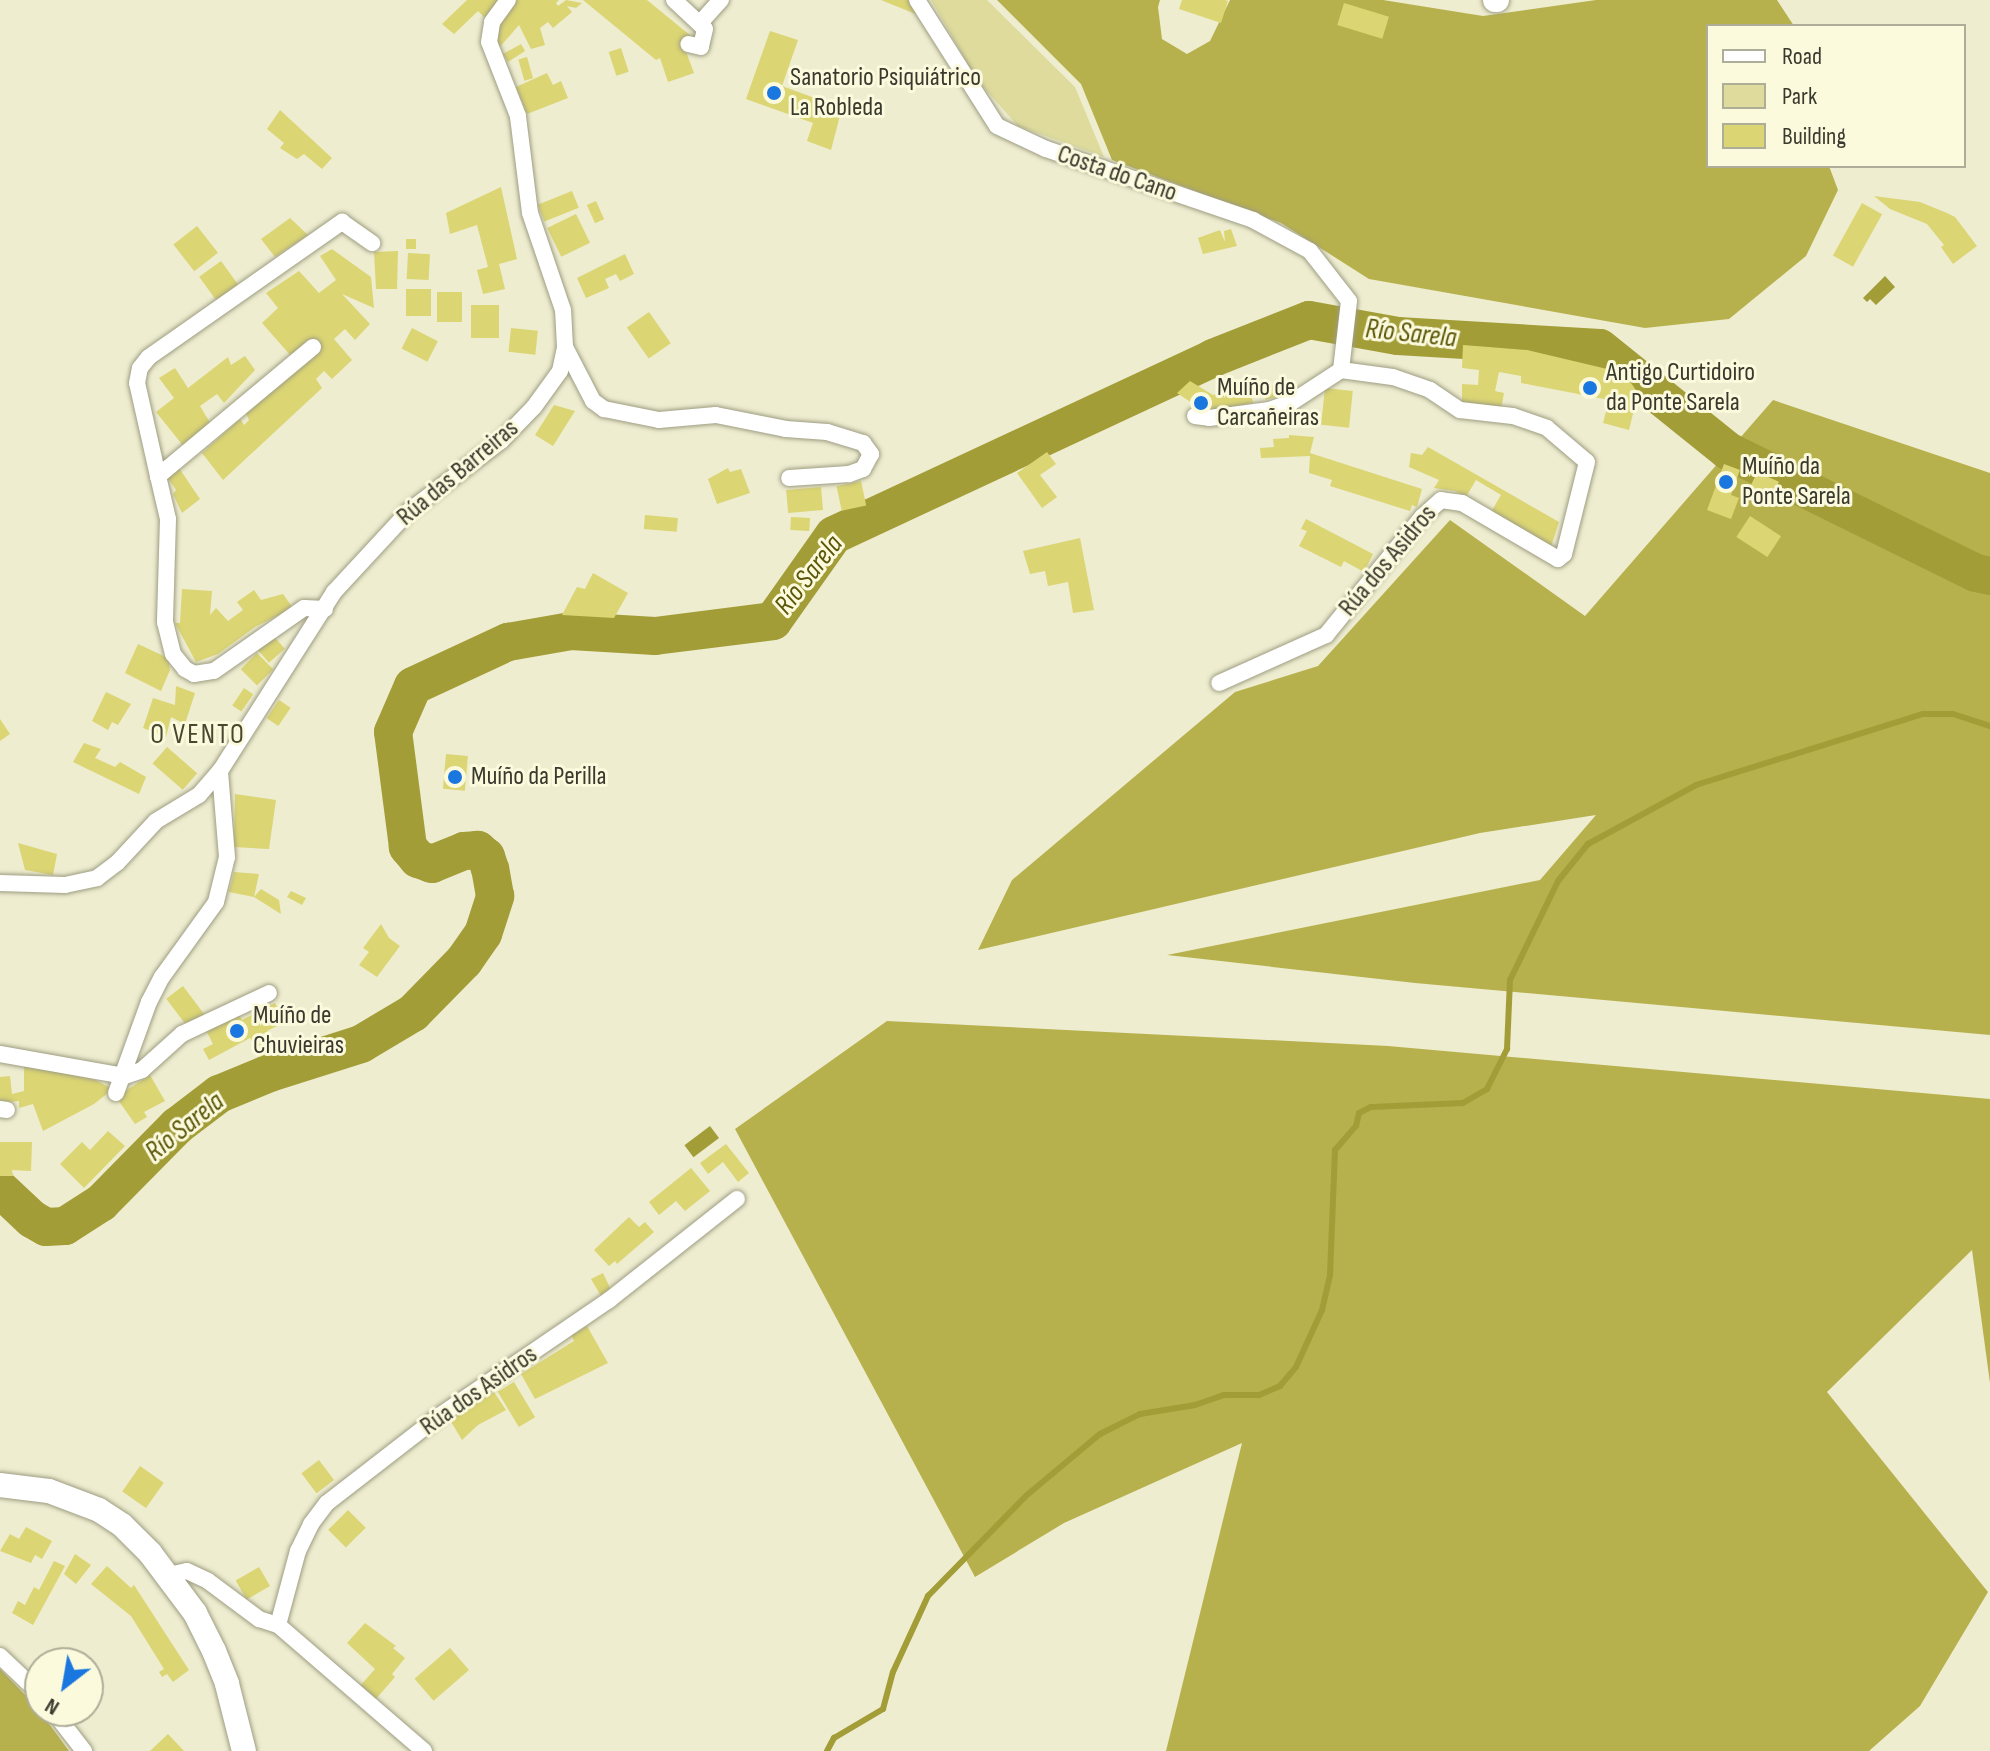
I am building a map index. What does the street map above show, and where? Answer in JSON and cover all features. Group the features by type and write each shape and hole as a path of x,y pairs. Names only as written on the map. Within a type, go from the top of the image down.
{"street":[{"path":"508,0 492,22 489,42 518,116 530,213 563,310 565,347 593,401 604,409 659,420 716,415 786,429 827,432 863,443 871,454 863,469 849,474 789,478"},
{"path":"674,0 701,22 704,43 701,47 688,44"},
{"path":"701,22 721,0"},
{"name":"Costa do Cano","path":"917,0 997,126 1046,149 1253,220 1310,251 1349,301 1341,365"},
{"path":"325,609 304,608 214,671 194,674 185,669 173,654 165,622 168,519 137,383 140,368 149,357 342,222 372,243"},
{"path":"158,476 313,347"},
{"name":"Rúa das Barreiras","path":"0,883 65,885 97,878 117,863 156,821 199,795 220,771 334,592 409,511 501,441 534,407 560,371 565,347"},
{"path":"1195,416 1209,418 1269,410 1292,402 1341,365"},
{"name":"Rúa dos Asidros","path":"1219,683 1326,635 1422,517 1441,500 1462,503 1558,559 1564,554 1587,462 1547,428 1513,416 1460,410 1430,390 1393,377 1341,365"},
{"path":"116,1093 125,1076 149,1002 162,977 216,902 227,857 220,771"},
{"path":"0,1054 125,1076 142,1070 182,1034 269,993"},
{"name":"Rúa dos Asidros","path":"278,1625 298,1551 311,1524 327,1503 439,1416 609,1300 737,1199"},
{"path":"0,1485 49,1491 99,1510 122,1525 169,1575 195,1613 214,1651 227,1684 244,1751"},
{"path":"169,1575 187,1571 259,1619 278,1625 424,1751"},
{"path":"0,1656 24,1679"},
{"path":"65,1727 84,1751"}],"green space":[{"path":"931,0 987,0 1075,87 1104,157 1018,126 977,80"}],"shaded area":[{"path":"997,0 1160,0 1162,39 1187,54 1210,41 1230,0 1383,0 1483,16 1596,0 1777,0 1793,24 1706,24 1706,168 1830,168 1838,190 1806,256 1729,319 1645,328 1369,279 1281,223 1112,160 1081,84"},
{"path":"1885,276 1895,287 1876,305 1870,299 1867,302 1863,298"},
{"path":"1773,400 1990,473 1990,1035 1415,983 1167,955 1540,880 1596,815 1480,833 978,950 1012,880 1235,692 1318,666 1450,520 1585,616"},
{"path":"887,1021 1388,1046 1990,1099 1990,1383 1972,1250 1827,1392 1988,1592 1920,1706 1869,1751 1166,1751 1242,1443 1064,1523 975,1577 735,1129"},
{"path":"710,1126 719,1138 693,1157 684,1145"},
{"path":"0,1669 24,1694 24,1727 51,1727 69,1751 0,1751"}],"building":[{"path":"467,0 502,0 488,21 478,11 454,34 442,24"},
{"path":"517,0 559,0 556,3 558,6 566,0 582,3 576,8 567,6 572,12 553,28 548,22 540,28 545,45 531,49 519,25 499,48 496,26"},
{"path":"583,0 647,0 691,36 685,49 694,73 668,82 660,58 656,60"},
{"path":"881,0 910,0 918,15"},
{"path":"1182,0 1228,1 1221,23 1179,9"},
{"path":"1344,3 1389,17 1382,39 1337,25"},
{"name":"Sanatorio Psiquiátrico La Robleda","path":"770,31 798,40 782,86 842,108 831,150 807,141 813,123 746,99"},
{"path":"521,44 525,51 508,62 503,54"},
{"path":"621,48 629,72 616,76 609,52"},
{"path":"527,57 533,78 524,81 518,59"},
{"path":"547,73 553,85 561,81 568,98 527,114 516,87"},
{"path":"280,110 332,158 322,169 304,154 297,159 280,148 284,143 267,129"},
{"path":"501,187 517,259 499,264 505,289 483,294 477,270 488,267 477,225 450,234 446,213"},
{"path":"572,191 579,208 544,222 538,205"},
{"path":"1874,196 1920,202 1947,213 1955,217 1977,246 1953,264 1941,247 1944,245 1927,224 1890,209"},
{"path":"596,201 604,219 595,223 587,205"},
{"path":"1862,203 1882,214 1853,267 1833,255"},
{"path":"576,214 590,243 561,257 547,228"},
{"path":"290,218 308,235 275,257 261,239"},
{"path":"197,226 218,253 194,271 173,244"},
{"path":"1231,229 1237,246 1203,254 1198,238 1220,230 1225,242 1224,231"},
{"path":"406,239 416,239 416,249 406,249"},
{"path":"332,249 371,277 374,308 342,294 370,324 355,340 345,329 334,339 352,360 332,379 324,371 316,379 322,388 223,480 202,453 240,419 244,425 249,420 245,411 291,356 262,323 278,308 266,293 299,271 319,293 336,280 320,256"},
{"path":"398,251 397,289 376,289 374,252"},
{"path":"408,253 430,254 429,280 407,279"},
{"path":"625,254 634,274 620,281 616,274 605,279 609,288 586,298 577,278"},
{"path":"221,261 238,284 216,300 199,277"},
{"path":"406,289 431,289 431,316 406,316"},
{"path":"437,292 462,292 462,322 437,322"},
{"path":"471,305 499,305 499,338 471,338"},
{"path":"649,312 671,343 649,359 627,327"},
{"path":"412,328 438,341 427,362 402,348"},
{"path":"511,328 538,331 535,355 508,352"},
{"name":"Antigo Curtidoiro da Ponte Sarela","path":"1463,345 1527,350 1624,373 1638,393 1629,430 1603,423 1609,400 1521,383 1521,376 1499,372 1495,391 1504,393 1501,409 1462,405 1462,384 1478,385 1479,370 1462,368"},
{"path":"245,356 255,370 224,403 217,394 200,406 212,426 185,448 156,412 174,398 159,378 175,368 188,388 228,357 231,365"},
{"path":"1190,381 1213,395 1249,385 1253,403 1207,413 1177,393"},
{"path":"1287,382 1290,394 1266,400 1263,388"},
{"path":"1325,388 1353,391 1349,428 1321,425"},
{"path":"554,405 575,411 553,446 535,435"},
{"path":"1289,435 1314,437 1310,453 1422,489 1417,507 1412,505 1410,511 1330,486 1332,480 1309,473 1310,456 1261,458 1260,448 1274,447 1273,439 1289,438"},
{"path":"1428,447 1559,522 1551,547 1491,512 1501,495 1476,480 1466,497 1455,491 1434,488 1439,480 1409,467 1411,453 1422,455"},
{"path":"1047,452 1056,464 1040,475 1057,497 1042,508 1017,473"},
{"name":"Muíño da Ponte Sarela","path":"1724,464 1740,470 1731,495 1739,498 1731,519 1707,510"},
{"path":"179,468 200,499 182,513 173,494 176,490 168,478"},
{"path":"728,468 730,472 741,469 750,493 717,504 708,479"},
{"path":"1757,472 1779,482 1771,499 1749,489"},
{"path":"861,481 866,505 842,511 837,486"},
{"path":"821,487 823,510 788,513 786,490"},
{"path":"645,515 678,518 677,532 644,529"},
{"path":"1750,516 1781,536 1767,557 1736,537"},
{"path":"791,517 810,518 809,531 790,530"},
{"path":"1306,519 1373,554 1364,572 1344,561 1341,567 1299,546 1307,531 1301,529"},
{"path":"1080,538 1094,610 1073,613 1068,582 1048,586 1045,571 1030,574 1023,551"},
{"path":"593,573 628,593 614,618 562,615 577,587 585,589"},
{"path":"182,589 212,591 210,615 216,608 228,621 243,610 237,602 254,590 261,600 283,594 293,608 255,627 218,654 196,662 175,623 180,623"},
{"path":"271,633 285,649 269,663 255,647"},
{"path":"138,644 168,658 170,670 161,691 125,673"},
{"path":"257,653 273,669 257,686 241,669"},
{"path":"176,686 195,693 185,724 171,717 166,737 143,728 153,698 175,705"},
{"path":"244,688 253,694 241,712 232,705"},
{"path":"106,692 131,704 118,725 112,722 108,730 92,721"},
{"path":"279,700 291,708 278,726 267,718"},
{"path":"0,719 10,734 0,741"},
{"path":"84,743 101,749 95,758 115,767 120,762 146,777 139,794 73,762"},
{"path":"167,747 197,773 183,790 153,764"},
{"name":"Muíño da Perilla","path":"446,754 468,756 465,791 443,789"},
{"path":"235,794 276,800 269,849 234,847"},
{"path":"18,843 57,854 53,875 25,870"},
{"path":"234,872 259,874 254,897 229,892"},
{"path":"261,889 279,900 281,914 254,897"},
{"path":"291,891 306,898 302,905 287,897"},
{"path":"381,924 389,938 400,946 377,977 359,965 369,952 363,948"},
{"path":"183,986 204,1014 187,1027 166,999"},
{"name":"Muíño de Chuvieiras","path":"275,1003 285,1022 267,1031 276,1049 260,1057 250,1038 209,1060 203,1049 213,1044 206,1030 238,1013 242,1020"},
{"path":"24,1064 95,1080 113,1089 94,1104 43,1131 33,1104 19,1108 19,1101 0,1103 0,1077 10,1076 12,1094 24,1091"},
{"path":"150,1075 165,1101 144,1112 147,1117 135,1124 116,1097"},
{"path":"108,1131 125,1146 84,1188 60,1164 82,1142 90,1150"},
{"path":"0,1142 32,1142 31,1171 12,1170 13,1176 0,1176"},
{"path":"726,1144 749,1173 738,1182 723,1162 708,1174 700,1163"},
{"path":"691,1168 710,1191 685,1211 676,1201 659,1215 649,1202"},
{"path":"629,1217 639,1227 645,1222 654,1232 617,1264 615,1261 609,1266 594,1250"},
{"path":"603,1273 611,1290 601,1296 591,1279"},
{"path":"587,1326 608,1363 535,1399 521,1374 574,1341 571,1335"},
{"path":"514,1382 535,1417 519,1427 498,1392"},
{"path":"494,1392 506,1410 478,1425 462,1440 450,1420"},
{"path":"319,1460 334,1480 316,1493 301,1473"},
{"path":"140,1466 164,1483 146,1508 122,1491"},
{"path":"348,1510 366,1528 346,1547 328,1530"},
{"path":"26,1527 52,1541 42,1559 35,1555 31,1563 0,1551 10,1534 19,1539"},
{"path":"75,1554 91,1565 76,1584 64,1574"},
{"path":"54,1561 65,1566 33,1625 12,1613 18,1601 25,1605 34,1587 39,1590"},
{"path":"107,1566 131,1588 134,1585 189,1670 173,1682 167,1674 162,1677 159,1672 164,1669 131,1616 91,1584"},
{"path":"259,1567 270,1586 247,1600 236,1580"},
{"path":"365,1623 396,1646 393,1648 405,1658 392,1674 395,1677 375,1700 360,1686 375,1669 347,1643"},
{"path":"450,1648 469,1670 434,1701 415,1679"},
{"path":"168,1734 184,1751 150,1751"}],"waterway":[{"name":"Río Sarela","path":"0,1189 32,1219 46,1227 65,1226 101,1203 177,1126 219,1094 270,1073 361,1044 413,1013 464,961 483,934 495,896 490,869 486,857 478,850 464,851 432,864 418,859 408,847 393,732 413,686 508,642 571,631 655,636 773,621 834,535 1213,358 1309,320 1398,336 1600,348 1728,451 1976,573 1990,576"},
{"path":"827,1751 834,1738 883,1709 893,1672 928,1596 1027,1495 1100,1434 1140,1414 1195,1405 1224,1395 1259,1395 1280,1386 1296,1367 1322,1310 1330,1275 1335,1150 1356,1126 1359,1113 1371,1107 1463,1103 1487,1089 1507,1049 1510,980 1558,881 1588,844 1696,785 1923,714 1953,714 1990,726"}],"place":[{"name":"Sanatorio Psiquiátrico La Robleda","path":"774,93"},
{"name":"Antigo Curtidoiro da Ponte Sarela","path":"1590,388"},
{"name":"Muíño de Carcañeiras","path":"1201,403"},
{"name":"Muíño da Ponte Sarela","path":"1726,482"},
{"name":"Muíño da Perilla","path":"455,777"},
{"name":"Muíño de Chuvieiras","path":"237,1031"}],"district":[{"name":"O VENTO","path":"198,735"}]}
